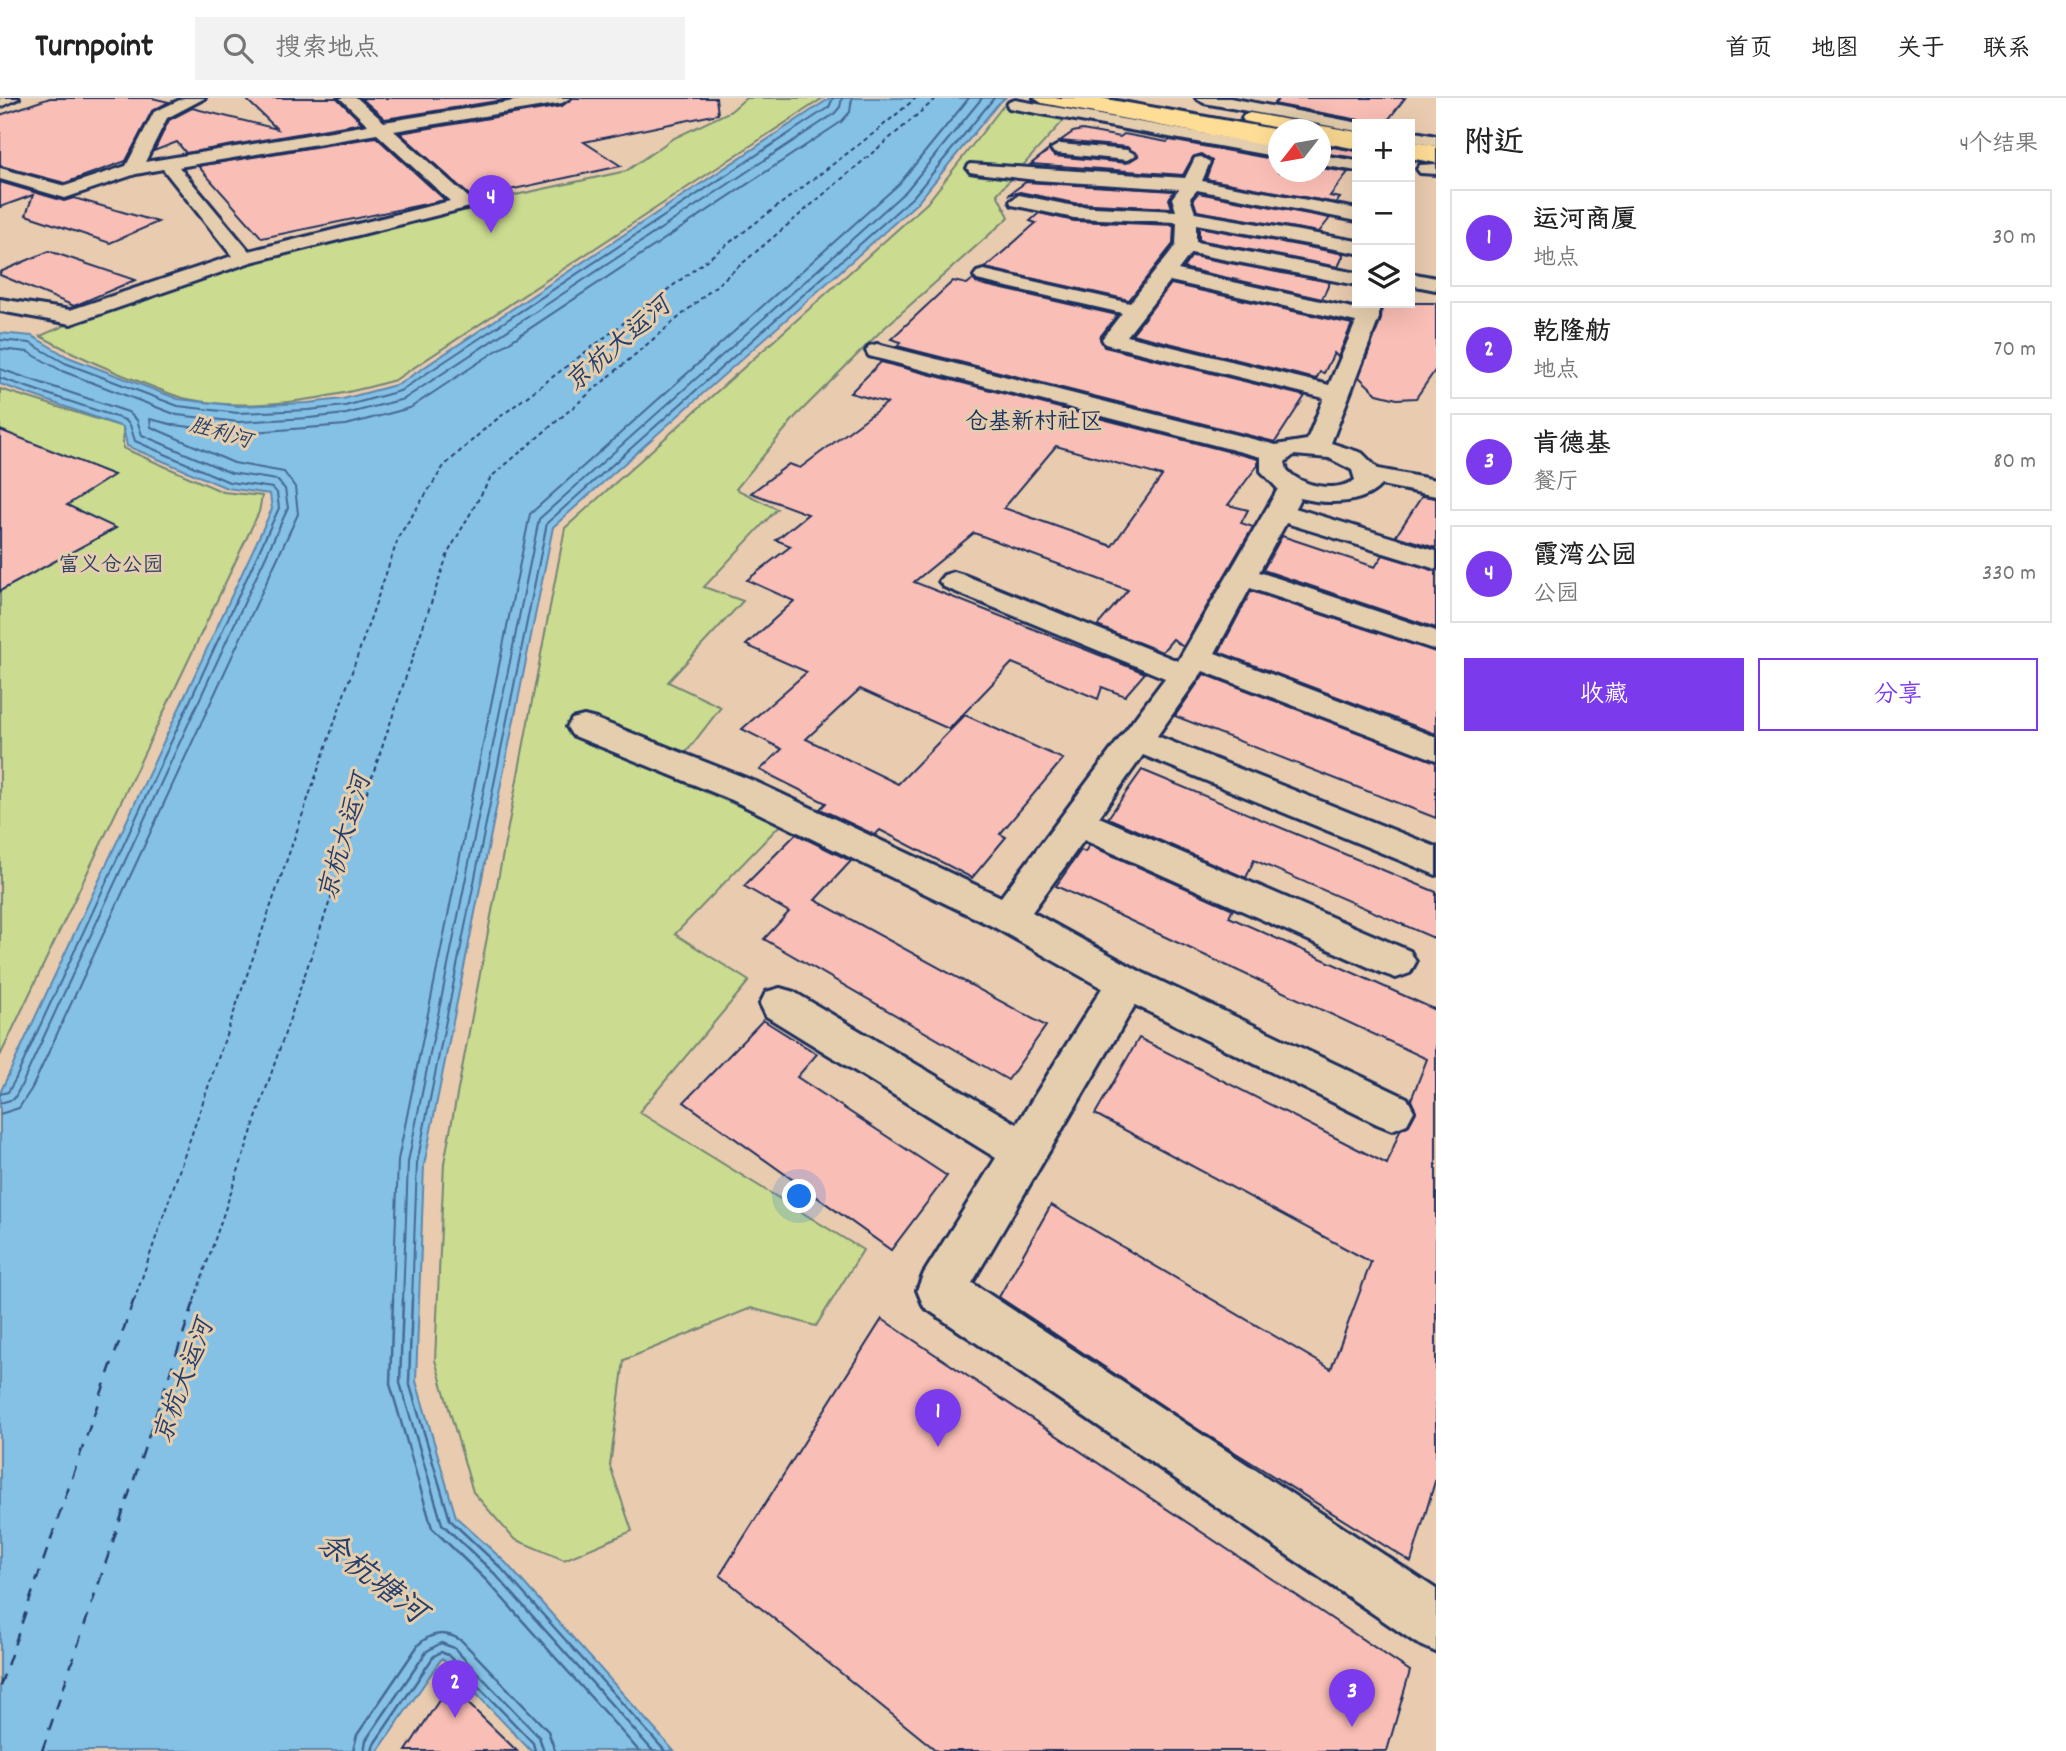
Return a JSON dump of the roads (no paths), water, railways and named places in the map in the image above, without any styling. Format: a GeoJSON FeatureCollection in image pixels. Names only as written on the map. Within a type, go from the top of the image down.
{"type":"FeatureCollection","features":[{"type":"Feature","properties":{"kind":"main road"},"geometry":{"type":"LineString","coordinates":[[1042,98],[1268,141]]}},
{"type":"Feature","properties":{"kind":"main road"},"geometry":{"type":"LineString","coordinates":[[1074,98],[1268,133]]}},
{"type":"Feature","properties":{"kind":"main road"},"geometry":{"type":"LineString","coordinates":[[1109,98],[1268,128]]}},
{"type":"Feature","properties":{"kind":"main road"},"geometry":{"type":"LineString","coordinates":[[1140,98],[1268,129]]}},
{"type":"Feature","properties":{"kind":"main road"},"geometry":{"type":"LineString","coordinates":[[1331,141],[1352,138]]}},
{"type":"Feature","properties":{"kind":"main road"},"geometry":{"type":"LineString","coordinates":[[1331,143],[1352,144]]}},
{"type":"Feature","properties":{"kind":"main road"},"geometry":{"type":"LineString","coordinates":[[1331,144],[1352,148]]}},
{"type":"Feature","properties":{"kind":"main road"},"geometry":{"type":"LineString","coordinates":[[1331,146],[1352,155]]}},
{"type":"Feature","properties":{"kind":"main road"},"geometry":{"type":"LineString","coordinates":[[1415,147],[1436,151]]}},
{"type":"Feature","properties":{"kind":"main road"},"geometry":{"type":"LineString","coordinates":[[1415,156],[1430,166]]}},
{"type":"Feature","properties":{"kind":"street"},"geometry":{"type":"LineString","coordinates":[[0,102],[11,98]]}},
{"type":"Feature","properties":{"kind":"street"},"geometry":{"type":"LineString","coordinates":[[133,169],[160,115],[197,98]]}},
{"type":"Feature","properties":{"kind":"street"},"geometry":{"type":"LineString","coordinates":[[0,305],[71,317],[244,258],[463,203],[348,98]]}},
{"type":"Feature","properties":{"kind":"street"},"geometry":{"type":"LineString","coordinates":[[0,173],[65,192],[133,169],[562,98]]}},
{"type":"Feature","properties":{"kind":"street"},"geometry":{"type":"LineString","coordinates":[[1204,98],[1352,126]]}},
{"type":"Feature","properties":{"kind":"street"},"geometry":{"type":"LineString","coordinates":[[1015,105],[1268,150]]}},
{"type":"Feature","properties":{"kind":"street"},"geometry":{"type":"LineString","coordinates":[[1415,137],[1436,141]]}},
{"type":"Feature","properties":{"kind":"street"},"geometry":{"type":"LineString","coordinates":[[1331,148],[1352,163]]}},
{"type":"Feature","properties":{"kind":"street"},"geometry":{"type":"LineString","coordinates":[[1060,149],[1150,157]]}},
{"type":"Feature","properties":{"kind":"street"},"geometry":{"type":"LineString","coordinates":[[1201,162],[1192,184],[1181,198],[1187,216],[1186,246],[1113,339],[1338,394]]}},
{"type":"Feature","properties":{"kind":"street"},"geometry":{"type":"LineString","coordinates":[[169,164],[244,258]]}},
{"type":"Feature","properties":{"kind":"street"},"geometry":{"type":"LineString","coordinates":[[976,168],[1036,175],[1192,184],[1352,214]]}},
{"type":"Feature","properties":{"kind":"street"},"geometry":{"type":"LineString","coordinates":[[1019,201],[1074,212],[1187,216],[1352,246]]}},
{"type":"Feature","properties":{"kind":"street"},"geometry":{"type":"LineString","coordinates":[[1186,246],[1352,278]]}},
{"type":"Feature","properties":{"kind":"street"},"geometry":{"type":"LineString","coordinates":[[1163,273],[1368,310],[1316,448]]}},
{"type":"Feature","properties":{"kind":"street"},"geometry":{"type":"LineString","coordinates":[[984,275],[1135,310]]}},
{"type":"Feature","properties":{"kind":"street"},"geometry":{"type":"LineString","coordinates":[[1415,280],[1436,284]]}},
{"type":"Feature","properties":{"kind":"street"},"geometry":{"type":"LineString","coordinates":[[877,351],[1277,453],[1300,447],[1345,455],[1365,468],[1369,476],[1369,483],[1363,489],[1340,496],[1316,493],[1286,499]]}},
{"type":"Feature","properties":{"kind":"street"},"geometry":{"type":"LineString","coordinates":[[1008,917],[1191,666],[1286,499],[1282,480],[1270,466],[1277,453]]}},
{"type":"Feature","properties":{"kind":"street"},"geometry":{"type":"LineString","coordinates":[[1369,476],[1415,482],[1436,488]]}},
{"type":"Feature","properties":{"kind":"street"},"geometry":{"type":"LineString","coordinates":[[1286,499],[1436,560]]}},
{"type":"Feature","properties":{"kind":"street"},"geometry":{"type":"LineString","coordinates":[[1243,576],[1436,641]]}},
{"type":"Feature","properties":{"kind":"street"},"geometry":{"type":"LineString","coordinates":[[954,581],[1191,666],[1436,749]]}},
{"type":"Feature","properties":{"kind":"street"},"geometry":{"type":"LineString","coordinates":[[584,727],[744,791],[1008,917],[1127,984],[1392,1111]]}},
{"type":"Feature","properties":{"kind":"street"},"geometry":{"type":"LineString","coordinates":[[1137,740],[1436,862]]}},
{"type":"Feature","properties":{"kind":"street"},"geometry":{"type":"LineString","coordinates":[[1077,822],[1396,962]]}},
{"type":"Feature","properties":{"kind":"street"},"geometry":{"type":"LineString","coordinates":[[1127,984],[941,1290],[1436,1623]]}},
{"type":"Feature","properties":{"kind":"street"},"geometry":{"type":"LineString","coordinates":[[780,1004],[1025,1152]]}},
{"type":"Feature","properties":{"kind":"water"},"geometry":{"type":"Polygon","coordinates":[[[830,98],[1005,98],[918,202],[553,527],[424,1165],[416,1381],[456,1517],[506,1563],[674,1751],[531,1751],[442,1658],[378,1751],[0,1751],[0,1093],[272,509],[270,494],[227,488],[127,446],[123,427],[0,384],[0,333],[32,336],[68,357],[178,399],[238,406],[308,403],[343,399],[399,384],[830,98]]]}},
{"type":"Feature","properties":{"kind":"place","name":"霞湾公园"},"geometry":{"type":"Point","coordinates":[491,233]}},
{"type":"Feature","properties":{"kind":"place","name":"运河商厦"},"geometry":{"type":"Point","coordinates":[938,1447]}},
{"type":"Feature","properties":{"kind":"place","name":"乾隆舫"},"geometry":{"type":"Point","coordinates":[455,1718]}},
{"type":"Feature","properties":{"kind":"place","name":"肯德基"},"geometry":{"type":"Point","coordinates":[1352,1727]}},
{"type":"Feature","properties":{"kind":"district","name":"仓基新村社区"},"geometry":{"type":"Point","coordinates":[1034,420]}},
{"type":"Feature","properties":{"kind":"water label","name":"京杭大运河"},"geometry":{"type":"Point","coordinates":[617,343]}},
{"type":"Feature","properties":{"kind":"water label","name":"胜利河"},"geometry":{"type":"Point","coordinates":[221,432]}},
{"type":"Feature","properties":{"kind":"water label","name":"京杭大运河"},"geometry":{"type":"Point","coordinates":[343,837]}},
{"type":"Feature","properties":{"kind":"water label","name":"京杭大运河"},"geometry":{"type":"Point","coordinates":[182,1381]}},
{"type":"Feature","properties":{"kind":"water label","name":"余杭塘河"},"geometry":{"type":"Point","coordinates":[373,1576]}},
{"type":"Feature","properties":{"kind":"park label","name":"富义仓公园"},"geometry":{"type":"Point","coordinates":[111,564]}}]}
